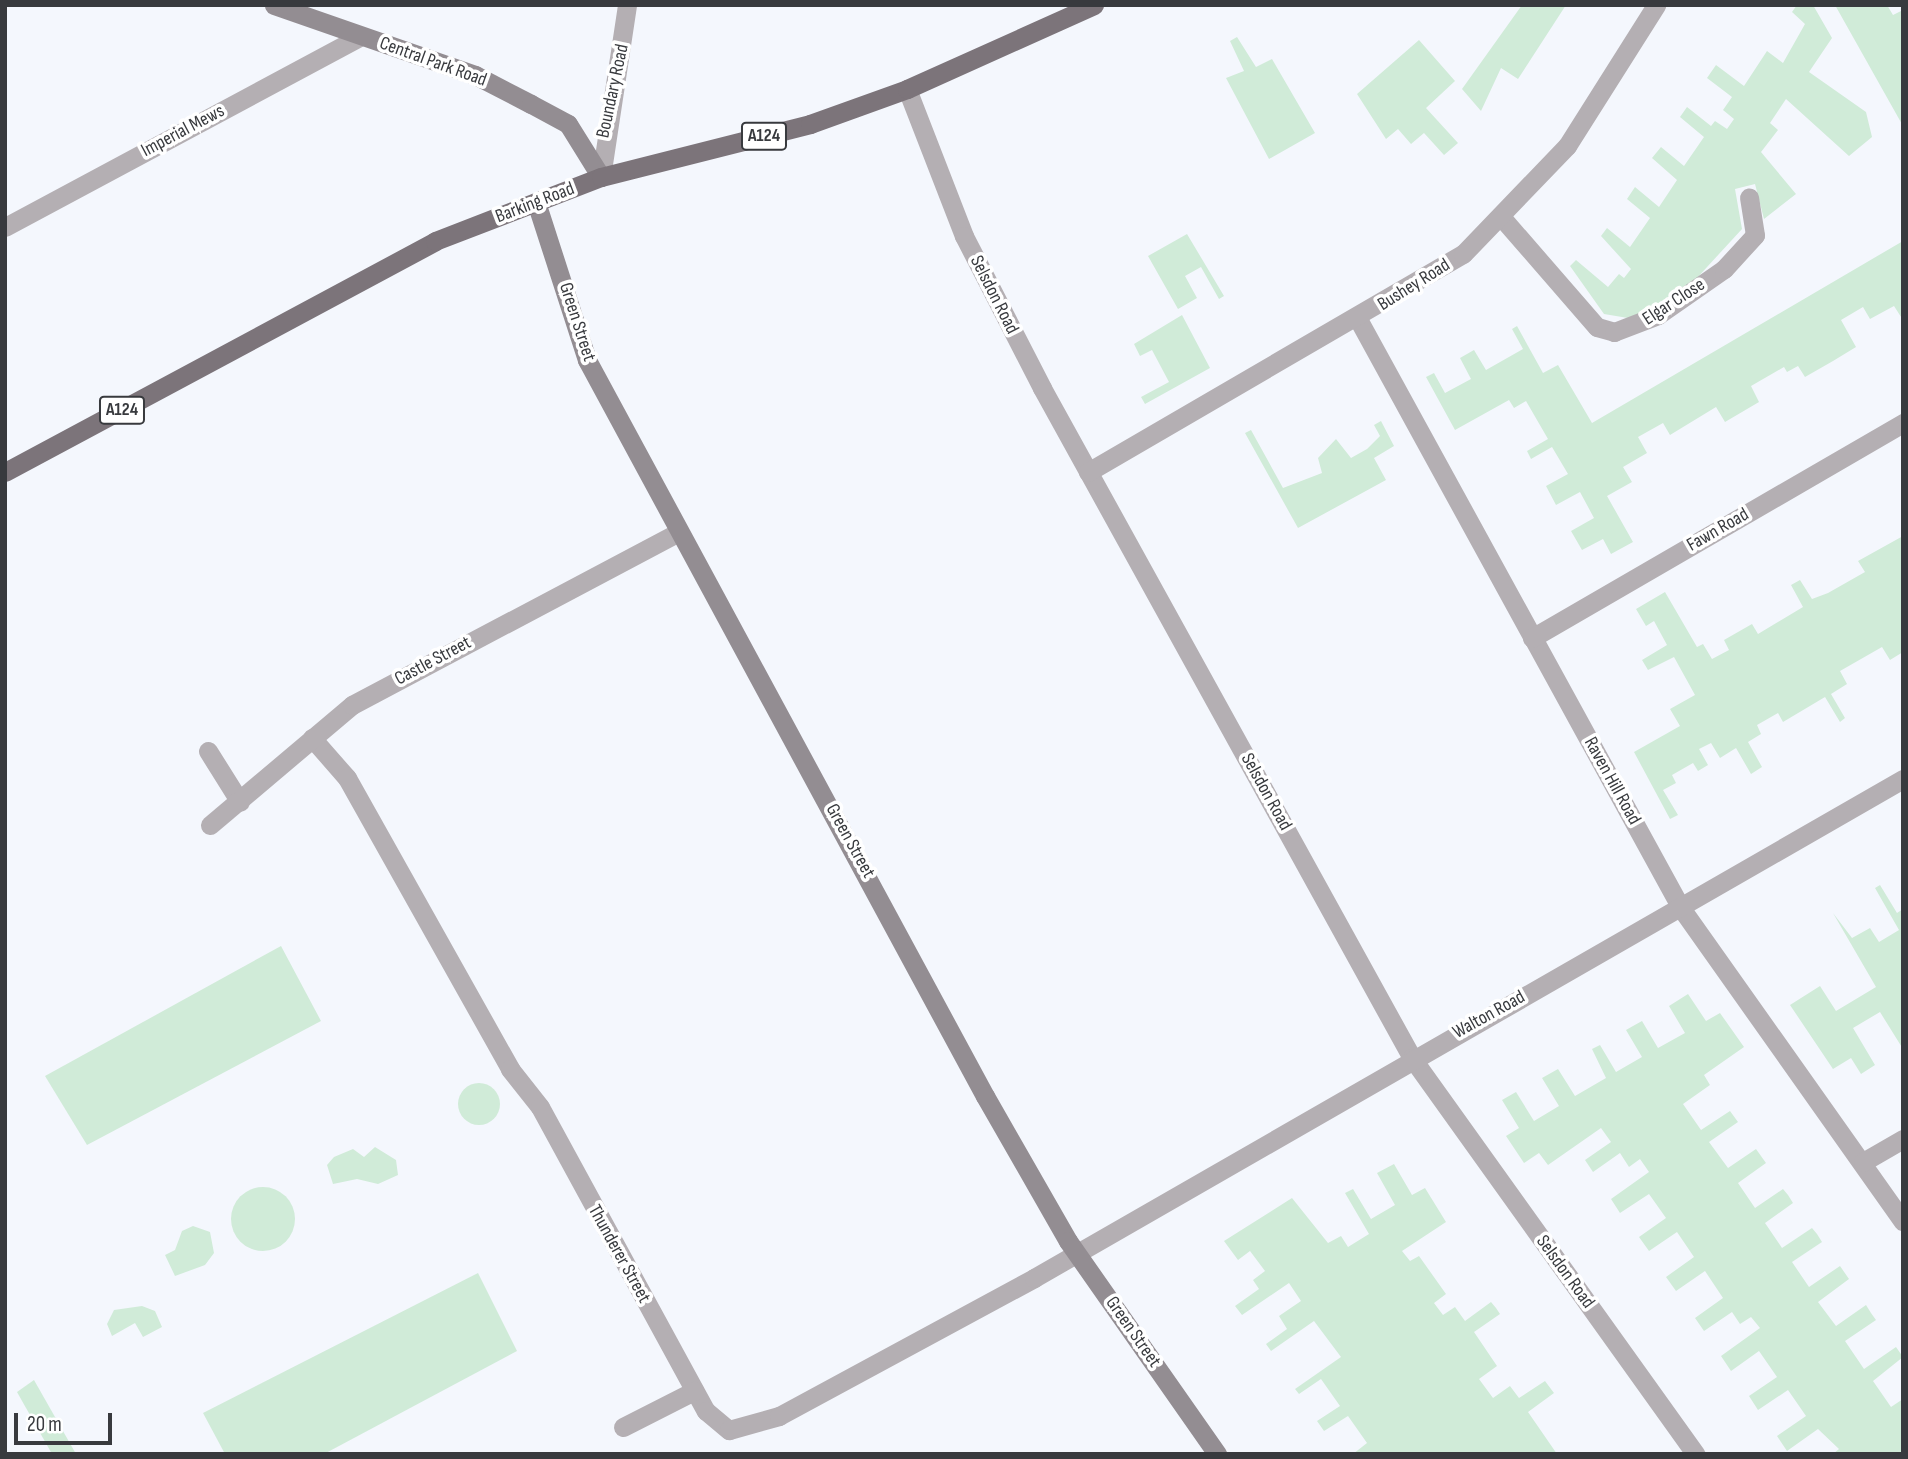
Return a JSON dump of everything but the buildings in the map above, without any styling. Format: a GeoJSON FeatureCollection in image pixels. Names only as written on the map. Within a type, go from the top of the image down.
{"type":"FeatureCollection","features":[{"type":"Feature","properties":{"kind":"main road","name":"Central Park Road"},"geometry":{"type":"LineString","coordinates":[[274,5],[475,75],[568,124],[601,177]]}},
{"type":"Feature","properties":{"kind":"main road","name":"Barking Road"},"geometry":{"type":"LineString","coordinates":[[5,472],[435,241],[601,177],[810,124],[907,89],[1094,5]]}},
{"type":"Feature","properties":{"kind":"main road","name":"Green Street"},"geometry":{"type":"LineString","coordinates":[[536,202],[587,360],[679,532],[1077,1252],[1217,1454]]}},
{"type":"Feature","properties":{"kind":"street","name":"Boundary Road"},"geometry":{"type":"LineString","coordinates":[[601,177],[627,5]]}},
{"type":"Feature","properties":{"kind":"street","name":"Bushey Road"},"geometry":{"type":"LineString","coordinates":[[1088,472],[1358,319],[1463,254],[1503,219],[1567,146],[1656,5]]}},
{"type":"Feature","properties":{"kind":"street","name":"Imperial Mews"},"geometry":{"type":"LineString","coordinates":[[5,227],[361,36]]}},
{"type":"Feature","properties":{"kind":"street","name":"Selsdon Road"},"geometry":{"type":"LineString","coordinates":[[907,89],[964,236],[1088,472],[1412,1058],[1695,1454]]}},
{"type":"Feature","properties":{"kind":"street","name":"Elgar Close"},"geometry":{"type":"LineString","coordinates":[[1503,219],[1597,327],[1614,332],[1658,315],[1724,269],[1755,235],[1749,197]]}},
{"type":"Feature","properties":{"kind":"street","name":"Raven Hill Road"},"geometry":{"type":"LineString","coordinates":[[1358,319],[1681,908],[1903,1221]]}},
{"type":"Feature","properties":{"kind":"street","name":"Fawn Road"},"geometry":{"type":"LineString","coordinates":[[1532,638],[1903,423]]}},
{"type":"Feature","properties":{"kind":"street","name":"Castle Street"},"geometry":{"type":"LineString","coordinates":[[210,825],[352,705],[679,532]]}},
{"type":"Feature","properties":{"kind":"street","name":"Thunderer Street"},"geometry":{"type":"LineString","coordinates":[[312,738],[348,778],[510,1069],[540,1107],[694,1391],[714,1422],[748,1429],[1077,1252]]}},
{"type":"Feature","properties":{"kind":"street"},"geometry":{"type":"LineString","coordinates":[[208,751],[240,802]]}},
{"type":"Feature","properties":{"kind":"street","name":"Walton Road"},"geometry":{"type":"LineString","coordinates":[[1077,1252],[1903,779]]}},
{"type":"Feature","properties":{"kind":"street"},"geometry":{"type":"LineString","coordinates":[[1863,1162],[1903,1139]]}},
{"type":"Feature","properties":{"kind":"street"},"geometry":{"type":"LineString","coordinates":[[623,1427],[694,1391]]}},
{"type":"Feature","properties":{"kind":"green space"},"geometry":{"type":"Polygon","coordinates":[[[1522,5],[1566,5],[1518,79],[1501,68],[1481,111],[1462,89],[1522,5]]]}},
{"type":"Feature","properties":{"kind":"green space"},"geometry":{"type":"Polygon","coordinates":[[[1797,5],[1813,5],[1832,38],[1809,72],[1866,112],[1872,137],[1849,156],[1786,99],[1770,123],[1778,130],[1761,152],[1796,194],[1764,219],[1755,184],[1735,189],[1742,229],[1696,279],[1634,319],[1604,314],[1570,266],[1576,260],[1608,287],[1619,274],[1624,278],[1631,269],[1601,236],[1607,228],[1630,247],[1650,218],[1627,199],[1635,187],[1659,207],[1677,180],[1652,158],[1661,147],[1684,166],[1704,137],[1680,117],[1687,107],[1711,126],[1715,121],[1727,129],[1734,119],[1723,110],[1732,97],[1707,78],[1716,65],[1744,86],[1767,51],[1783,63],[1805,24],[1792,12],[1797,5]]]}},
{"type":"Feature","properties":{"kind":"green space"},"geometry":{"type":"Polygon","coordinates":[[[1835,5],[1887,5],[1893,15],[1903,10],[1903,126],[1835,5]]]}},
{"type":"Feature","properties":{"kind":"green space"},"geometry":{"type":"Polygon","coordinates":[[[1237,37],[1256,67],[1272,59],[1315,133],[1269,159],[1226,78],[1244,71],[1230,41],[1237,37]]]}},
{"type":"Feature","properties":{"kind":"green space"},"geometry":{"type":"Polygon","coordinates":[[[1419,40],[1455,81],[1426,108],[1458,143],[1444,155],[1424,133],[1411,144],[1398,129],[1386,139],[1357,94],[1419,40]]]}},
{"type":"Feature","properties":{"kind":"green space"},"geometry":{"type":"Polygon","coordinates":[[[1187,234],[1224,296],[1219,299],[1201,267],[1185,276],[1197,298],[1178,309],[1148,256],[1187,234]]]}},
{"type":"Feature","properties":{"kind":"green space"},"geometry":{"type":"Polygon","coordinates":[[[1903,241],[1903,320],[1894,306],[1870,319],[1863,307],[1841,320],[1856,347],[1833,361],[1805,377],[1798,366],[1787,372],[1784,367],[1751,386],[1759,402],[1725,422],[1716,407],[1670,435],[1663,423],[1638,437],[1647,453],[1623,467],[1632,482],[1607,496],[1633,542],[1611,554],[1603,539],[1582,550],[1571,531],[1594,518],[1580,492],[1556,505],[1546,486],[1568,474],[1552,447],[1531,459],[1527,451],[1548,439],[1526,401],[1514,408],[1509,400],[1455,430],[1426,377],[1434,373],[1445,393],[1471,379],[1460,358],[1474,350],[1486,370],[1523,349],[1512,329],[1517,326],[1543,373],[1558,365],[1592,423],[1903,241]]]}},
{"type":"Feature","properties":{"kind":"green space"},"geometry":{"type":"Polygon","coordinates":[[[1182,315],[1210,368],[1145,404],[1141,397],[1169,382],[1152,350],[1140,356],[1134,344],[1182,315]]]}},
{"type":"Feature","properties":{"kind":"green space"},"geometry":{"type":"Polygon","coordinates":[[[1381,421],[1394,446],[1374,458],[1386,480],[1298,528],[1245,433],[1251,430],[1283,488],[1322,473],[1318,458],[1336,439],[1351,458],[1367,449],[1380,436],[1374,425],[1381,421]]]}},
{"type":"Feature","properties":{"kind":"green space"},"geometry":{"type":"Polygon","coordinates":[[[1903,536],[1903,652],[1890,660],[1882,647],[1840,671],[1847,684],[1831,694],[1845,718],[1840,722],[1825,697],[1783,722],[1778,713],[1757,725],[1761,734],[1748,742],[1762,767],[1751,774],[1736,748],[1720,758],[1711,743],[1699,749],[1708,765],[1698,771],[1693,763],[1672,775],[1676,783],[1663,790],[1678,815],[1670,819],[1634,752],[1680,726],[1670,709],[1695,695],[1674,657],[1648,670],[1642,660],[1667,645],[1654,621],[1646,626],[1636,609],[1665,592],[1697,647],[1703,644],[1712,659],[1729,650],[1724,640],[1752,624],[1758,634],[1803,607],[1791,585],[1800,580],[1812,599],[1828,593],[1865,572],[1858,561],[1903,536]]]}},
{"type":"Feature","properties":{"kind":"green space"},"geometry":{"type":"Polygon","coordinates":[[[1880,885],[1897,913],[1903,909],[1903,1049],[1880,1012],[1853,1028],[1875,1065],[1861,1074],[1851,1058],[1833,1069],[1790,1005],[1820,986],[1836,1011],[1876,987],[1833,913],[1852,938],[1870,928],[1879,942],[1899,930],[1875,888],[1880,885]]]}},
{"type":"Feature","properties":{"kind":"green space"},"geometry":{"type":"Polygon","coordinates":[[[281,946],[321,1021],[87,1145],[45,1076],[281,946]]]}},
{"type":"Feature","properties":{"kind":"green space"},"geometry":{"type":"Polygon","coordinates":[[[1688,994],[1706,1021],[1720,1013],[1744,1047],[1704,1075],[1710,1085],[1683,1104],[1701,1130],[1730,1111],[1738,1122],[1709,1142],[1728,1168],[1756,1149],[1766,1163],[1738,1183],[1755,1208],[1783,1189],[1788,1195],[1793,1203],[1765,1223],[1782,1248],[1812,1228],[1817,1234],[1822,1242],[1792,1262],[1809,1287],[1840,1266],[1849,1279],[1818,1302],[1836,1326],[1866,1305],[1876,1320],[1845,1341],[1864,1369],[1896,1347],[1903,1357],[1873,1381],[1891,1407],[1903,1399],[1903,1454],[1833,1454],[1839,1449],[1818,1429],[1787,1451],[1777,1436],[1806,1416],[1788,1390],[1758,1410],[1749,1396],[1777,1377],[1759,1351],[1731,1371],[1721,1356],[1760,1328],[1751,1317],[1740,1324],[1732,1312],[1704,1331],[1695,1318],[1723,1298],[1705,1271],[1676,1291],[1666,1277],[1694,1257],[1677,1232],[1649,1251],[1639,1237],[1666,1218],[1649,1194],[1620,1213],[1611,1199],[1649,1172],[1640,1159],[1629,1167],[1620,1153],[1593,1172],[1585,1160],[1611,1142],[1601,1128],[1548,1165],[1539,1153],[1524,1163],[1506,1136],[1519,1128],[1502,1100],[1516,1092],[1534,1121],[1559,1106],[1542,1078],[1558,1069],[1575,1096],[1606,1078],[1592,1049],[1600,1045],[1616,1072],[1642,1057],[1626,1030],[1633,1026],[1642,1021],[1658,1048],[1685,1033],[1669,1006],[1688,994]]]}},
{"type":"Feature","properties":{"kind":"green space"},"geometry":{"type":"Polygon","coordinates":[[[479,1083],[494,1089],[500,1104],[494,1119],[479,1125],[464,1119],[458,1104],[464,1089],[479,1083]]]}},
{"type":"Feature","properties":{"kind":"green space"},"geometry":{"type":"Polygon","coordinates":[[[375,1147],[396,1160],[398,1175],[378,1184],[357,1179],[333,1184],[327,1165],[334,1157],[353,1149],[364,1157],[375,1147]]]}},
{"type":"Feature","properties":{"kind":"green space"},"geometry":{"type":"Polygon","coordinates":[[[1394,1164],[1412,1195],[1425,1188],[1446,1222],[1402,1251],[1410,1261],[1419,1256],[1446,1294],[1434,1303],[1443,1315],[1455,1307],[1465,1321],[1491,1302],[1496,1308],[1500,1314],[1474,1332],[1497,1366],[1479,1379],[1493,1398],[1510,1386],[1519,1398],[1545,1381],[1554,1393],[1528,1412],[1557,1454],[1353,1454],[1367,1443],[1348,1416],[1324,1431],[1317,1421],[1340,1406],[1321,1379],[1299,1394],[1295,1389],[1341,1357],[1314,1321],[1271,1351],[1266,1344],[1287,1329],[1279,1316],[1301,1301],[1289,1283],[1242,1315],[1235,1306],[1259,1289],[1253,1280],[1265,1271],[1250,1251],[1238,1260],[1224,1241],[1292,1198],[1328,1243],[1341,1236],[1348,1247],[1369,1234],[1345,1193],[1353,1189],[1371,1219],[1395,1205],[1377,1173],[1394,1164]]]}},
{"type":"Feature","properties":{"kind":"green space"},"geometry":{"type":"Polygon","coordinates":[[[257,1187],[269,1187],[286,1196],[293,1207],[293,1231],[286,1242],[269,1251],[257,1251],[245,1246],[236,1237],[231,1225],[231,1213],[236,1201],[245,1192],[257,1187]]]}},
{"type":"Feature","properties":{"kind":"green space"},"geometry":{"type":"Polygon","coordinates":[[[193,1226],[210,1232],[214,1253],[205,1265],[175,1276],[165,1255],[175,1250],[182,1231],[193,1226]]]}},
{"type":"Feature","properties":{"kind":"green space"},"geometry":{"type":"Polygon","coordinates":[[[478,1273],[517,1351],[324,1454],[225,1454],[203,1413],[478,1273]]]}},
{"type":"Feature","properties":{"kind":"green space"},"geometry":{"type":"Polygon","coordinates":[[[142,1306],[155,1311],[162,1327],[143,1337],[135,1323],[112,1336],[107,1324],[114,1310],[142,1306]]]}},
{"type":"Feature","properties":{"kind":"green space"},"geometry":{"type":"Polygon","coordinates":[[[34,1380],[76,1454],[52,1454],[17,1392],[34,1380]]]}}]}
